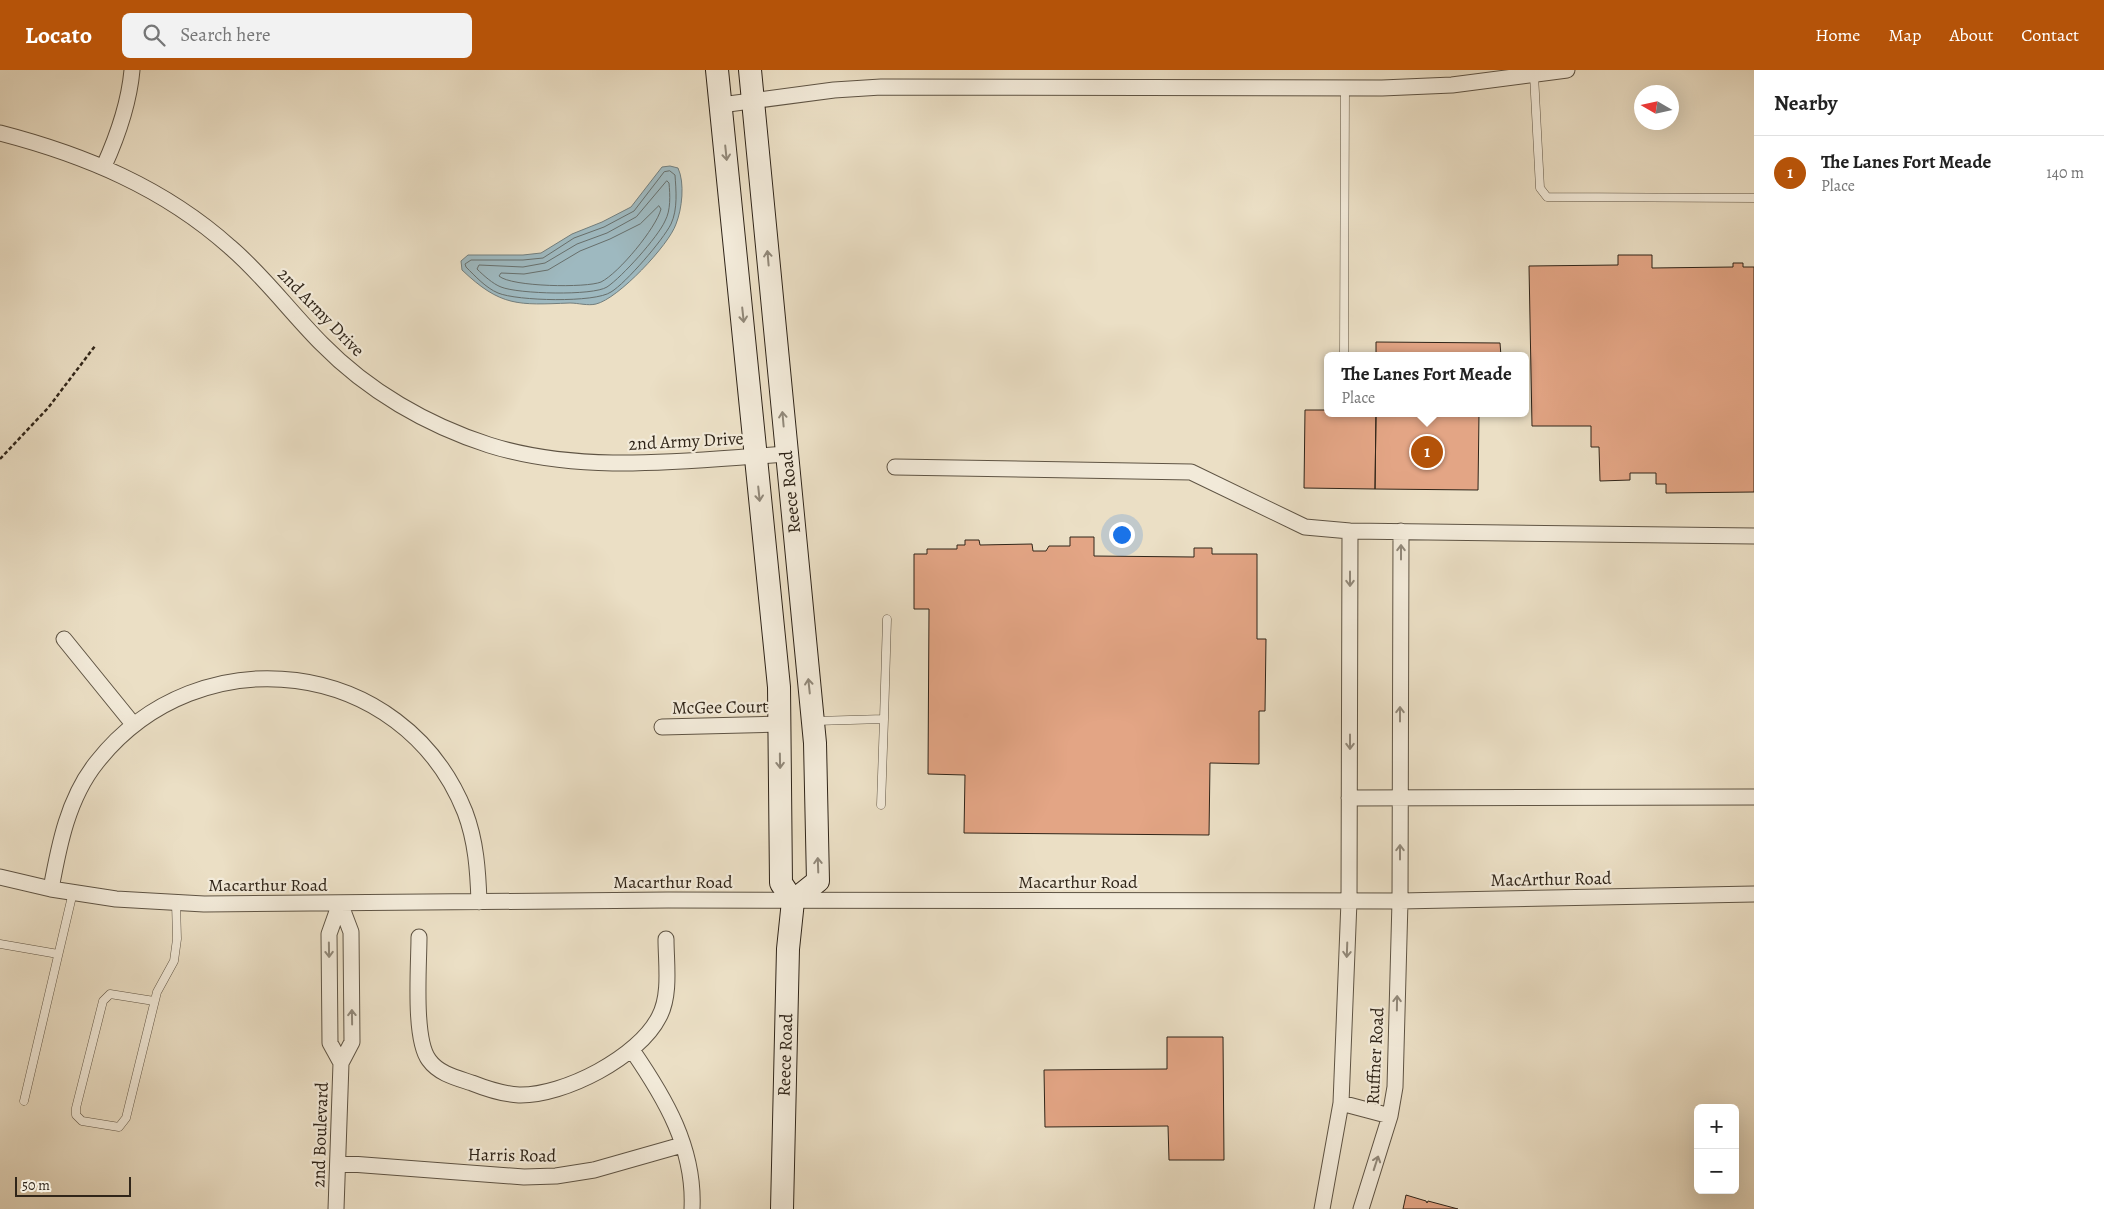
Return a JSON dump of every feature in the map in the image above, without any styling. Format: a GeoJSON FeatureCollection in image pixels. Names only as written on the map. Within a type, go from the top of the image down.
{"type":"FeatureCollection","features":[{"type":"Feature","properties":{"kind":"street"},"geometry":{"type":"LineString","coordinates":[[104,166],[123,118],[131,86],[132,70]]}},
{"type":"Feature","properties":{"kind":"street","name":"Reece Road"},"geometry":{"type":"LineString","coordinates":[[716,70],[779,687],[781,883],[793,901],[788,949],[782,1209]]}},
{"type":"Feature","properties":{"kind":"street","name":"Reece Road"},"geometry":{"type":"LineString","coordinates":[[750,70],[813,721],[818,882],[793,901]]}},
{"type":"Feature","properties":{"kind":"street"},"geometry":{"type":"LineString","coordinates":[[721,105],[834,90],[881,87],[1345,88],[1452,85],[1508,74],[1534,75],[1568,70]]}},
{"type":"Feature","properties":{"kind":"street","name":"2nd Army Drive"},"geometry":{"type":"LineString","coordinates":[[0,133],[40,143],[104,166],[182,209],[222,240],[251,266],[336,356],[373,388],[428,420],[466,436],[510,451],[573,462],[633,463],[787,454]]}},
{"type":"Feature","properties":{"kind":"street"},"geometry":{"type":"LineString","coordinates":[[895,467],[1191,472],[1305,527],[1350,530],[1754,536]]}},
{"type":"Feature","properties":{"kind":"street","name":"Ruffner Road"},"geometry":{"type":"LineString","coordinates":[[1322,1209],[1341,1103],[1349,901],[1350,530]]}},
{"type":"Feature","properties":{"kind":"street","name":"Ruffner Road"},"geometry":{"type":"LineString","coordinates":[[1360,1209],[1390,1116],[1395,1087],[1400,901],[1401,531]]}},
{"type":"Feature","properties":{"kind":"street"},"geometry":{"type":"LineString","coordinates":[[64,639],[134,724]]}},
{"type":"Feature","properties":{"kind":"street"},"geometry":{"type":"LineString","coordinates":[[50,889],[64,831],[83,784],[96,763],[134,724],[184,694],[209,685],[239,679],[268,677],[294,679],[344,691],[366,702],[413,736],[431,755],[448,779],[465,812],[474,842],[478,902]]}},
{"type":"Feature","properties":{"kind":"street","name":"McGee Court"},"geometry":{"type":"LineString","coordinates":[[662,727],[779,724]]}},
{"type":"Feature","properties":{"kind":"street"},"geometry":{"type":"LineString","coordinates":[[1349,798],[1754,797]]}},
{"type":"Feature","properties":{"kind":"street","name":"Macarthur Road"},"geometry":{"type":"LineString","coordinates":[[0,877],[50,889],[116,899],[176,903],[1349,901]]}},
{"type":"Feature","properties":{"kind":"street","name":"MacArthur Road"},"geometry":{"type":"LineString","coordinates":[[1349,901],[1754,894]]}},
{"type":"Feature","properties":{"kind":"street","name":"2nd Boulevard"},"geometry":{"type":"LineString","coordinates":[[340,903],[329,934],[330,1043],[341,1063]]}},
{"type":"Feature","properties":{"kind":"street","name":"2nd Boulevard"},"geometry":{"type":"LineString","coordinates":[[336,1209],[341,1063],[352,1042],[351,932],[340,903]]}},
{"type":"Feature","properties":{"kind":"street"},"geometry":{"type":"LineString","coordinates":[[419,937],[419,1027],[422,1044],[428,1060],[451,1076],[499,1092],[535,1094],[554,1091],[572,1084],[632,1050],[648,1034],[660,1016],[665,999],[666,938]]}},
{"type":"Feature","properties":{"kind":"street"},"geometry":{"type":"LineString","coordinates":[[632,1050],[663,1096],[673,1116],[690,1173],[692,1209]]}},
{"type":"Feature","properties":{"kind":"street"},"geometry":{"type":"LineString","coordinates":[[1341,1103],[1390,1116]]}},
{"type":"Feature","properties":{"kind":"street","name":"Harris Road"},"geometry":{"type":"LineString","coordinates":[[338,1162],[524,1177],[556,1176],[594,1170],[682,1145]]}},
{"type":"Feature","properties":{"kind":"lane"},"geometry":{"type":"LineString","coordinates":[[1534,75],[1540,188],[1547,197],[1754,198]]}},
{"type":"Feature","properties":{"kind":"lane"},"geometry":{"type":"LineString","coordinates":[[1344,352],[1345,88]]}},
{"type":"Feature","properties":{"kind":"lane"},"geometry":{"type":"LineString","coordinates":[[881,805],[887,619]]}},
{"type":"Feature","properties":{"kind":"lane"},"geometry":{"type":"LineString","coordinates":[[813,721],[884,719]]}},
{"type":"Feature","properties":{"kind":"lane"},"geometry":{"type":"LineString","coordinates":[[24,1101],[72,892]]}},
{"type":"Feature","properties":{"kind":"lane"},"geometry":{"type":"LineString","coordinates":[[154,1001],[110,994],[103,1001],[76,1108],[76,1114],[82,1121],[119,1126],[126,1118],[154,1001],[156,992],[174,961],[177,939],[176,903]]}},
{"type":"Feature","properties":{"kind":"lane"},"geometry":{"type":"LineString","coordinates":[[0,944],[58,954]]}},
{"type":"Feature","properties":{"kind":"path"},"geometry":{"type":"LineString","coordinates":[[0,459],[48,408],[94,346]]}},
{"type":"Feature","properties":{"kind":"water"},"geometry":{"type":"Polygon","coordinates":[[[662,167],[678,168],[682,188],[680,211],[676,224],[664,245],[642,270],[605,300],[590,305],[570,303],[537,304],[511,301],[488,291],[462,270],[461,261],[468,255],[523,255],[541,253],[572,234],[602,222],[631,207],[662,167]]]}},
{"type":"Feature","properties":{"kind":"building"},"geometry":{"type":"Polygon","coordinates":[[[1618,255],[1652,255],[1652,268],[1733,267],[1733,263],[1743,263],[1743,267],[1754,267],[1754,492],[1666,493],[1666,484],[1656,484],[1656,473],[1630,473],[1630,480],[1600,481],[1599,447],[1591,447],[1591,426],[1532,426],[1529,266],[1618,265],[1618,255]]]}},
{"type":"Feature","properties":{"kind":"building"},"geometry":{"type":"Polygon","coordinates":[[[1376,342],[1500,343],[1501,352],[1376,352],[1376,342]]]}},
{"type":"Feature","properties":{"kind":"building"},"geometry":{"type":"Polygon","coordinates":[[[1305,410],[1324,410],[1324,417],[1376,417],[1375,489],[1304,488],[1305,410]]]}},
{"type":"Feature","properties":{"kind":"building"},"geometry":{"type":"Polygon","coordinates":[[[1376,417],[1479,417],[1478,490],[1375,489],[1376,417]]]}},
{"type":"Feature","properties":{"kind":"building"},"geometry":{"type":"Polygon","coordinates":[[[1070,537],[1094,537],[1094,556],[1194,557],[1194,548],[1212,548],[1212,554],[1257,554],[1257,639],[1266,639],[1265,711],[1259,711],[1259,764],[1210,763],[1209,835],[964,833],[965,775],[928,774],[929,609],[914,609],[914,554],[927,554],[927,549],[957,549],[957,545],[965,545],[965,540],[979,540],[980,545],[1032,544],[1033,551],[1046,551],[1049,546],[1070,546],[1070,537]]]}},
{"type":"Feature","properties":{"kind":"building"},"geometry":{"type":"Polygon","coordinates":[[[1167,1037],[1223,1037],[1224,1160],[1169,1160],[1168,1126],[1045,1127],[1044,1070],[1167,1069],[1167,1037]]]}},
{"type":"Feature","properties":{"kind":"building"},"geometry":{"type":"Polygon","coordinates":[[[1406,1195],[1426,1201],[1427,1203],[1428,1201],[1458,1209],[1403,1209],[1406,1195]]]}},
{"type":"Feature","properties":{"kind":"place","name":"The Lanes Fort Meade"},"geometry":{"type":"Point","coordinates":[1427,452]}}]}
